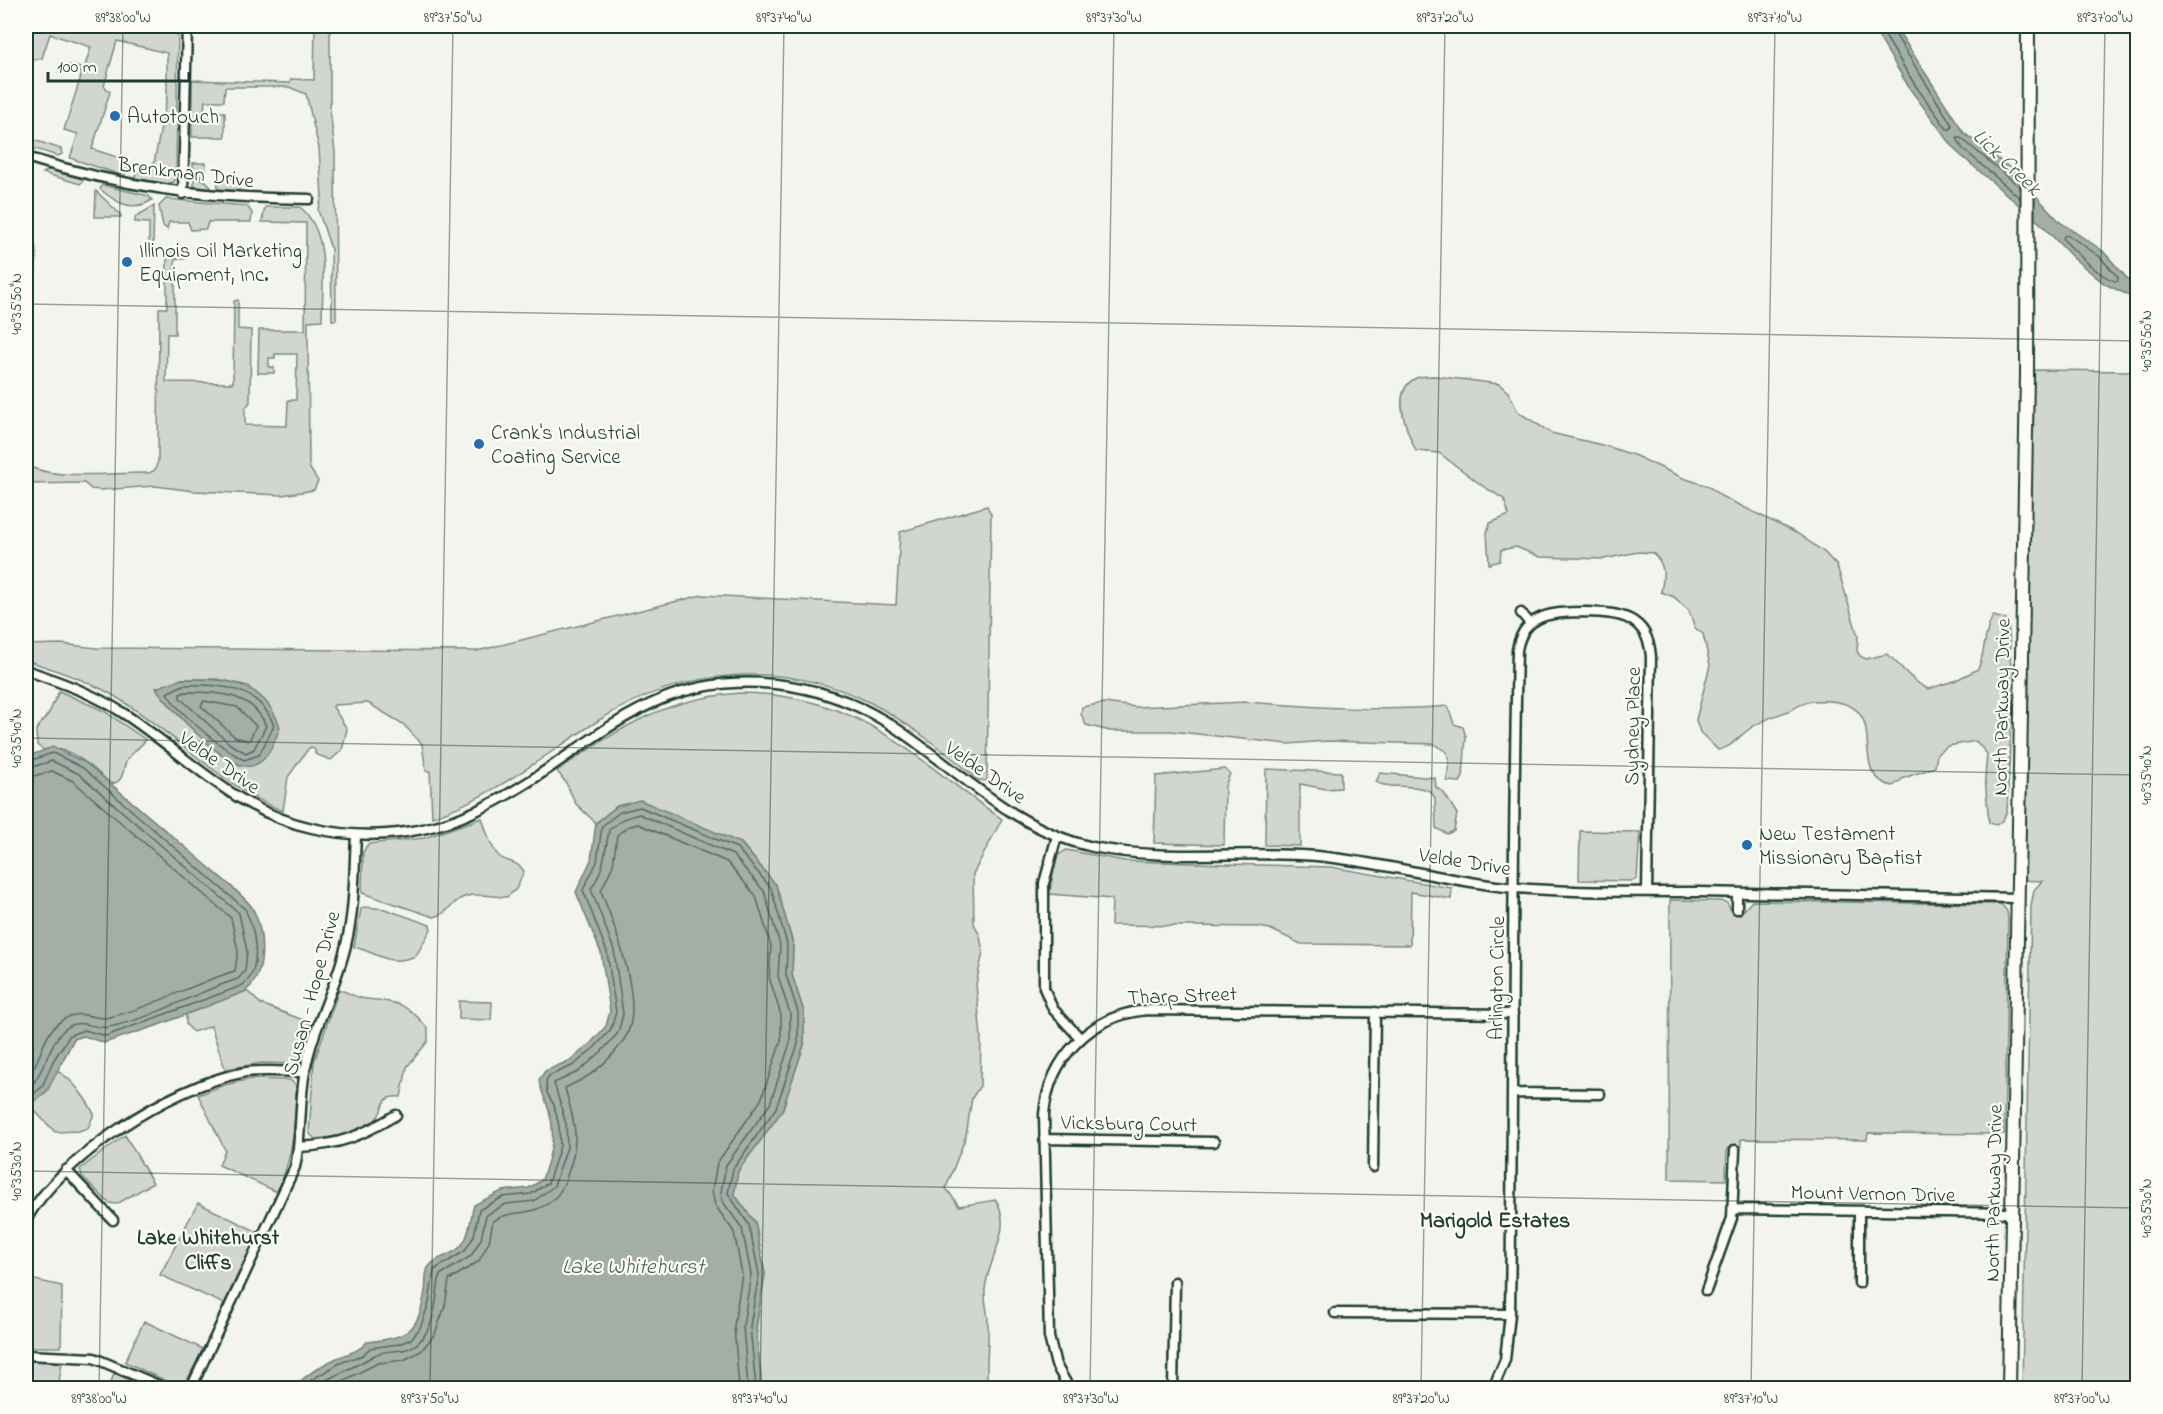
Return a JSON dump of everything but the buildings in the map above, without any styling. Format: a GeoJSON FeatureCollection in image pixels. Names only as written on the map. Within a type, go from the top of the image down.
{"type":"FeatureCollection","features":[{"type":"Feature","properties":{"kind":"main road","name":"North Parkway Drive"},"geometry":{"type":"LineString","coordinates":[[2010,1389],[2028,26]]}},
{"type":"Feature","properties":{"kind":"street"},"geometry":{"type":"LineString","coordinates":[[183,194],[187,26]]}},
{"type":"Feature","properties":{"kind":"street","name":"Brenkman Drive"},"geometry":{"type":"LineString","coordinates":[[26,157],[98,178],[183,194],[309,200]]}},
{"type":"Feature","properties":{"kind":"street","name":"Sydney Place"},"geometry":{"type":"LineString","coordinates":[[1530,623],[1547,613],[1581,612],[1623,615],[1640,626],[1649,644],[1647,891]]}},
{"type":"Feature","properties":{"kind":"street"},"geometry":{"type":"LineString","coordinates":[[1521,613],[1530,623]]}},
{"type":"Feature","properties":{"kind":"street","name":"Arlington Circle"},"geometry":{"type":"LineString","coordinates":[[1493,1389],[1505,1360],[1510,1314],[1515,888],[1513,795],[1517,650],[1521,636],[1530,623]]}},
{"type":"Feature","properties":{"kind":"street","name":"Velde Drive"},"geometry":{"type":"LineString","coordinates":[[26,670],[81,691],[121,712],[207,779],[253,807],[302,826],[356,835],[412,831],[454,820],[506,795],[606,727],[648,704],[705,687],[752,683],[804,689],[856,706],[912,740],[1008,812],[1057,836],[1087,846],[1128,852],[1329,858],[1515,888],[2018,898]]}},
{"type":"Feature","properties":{"kind":"street","name":"Susan - Hope Drive"},"geometry":{"type":"LineString","coordinates":[[192,1389],[288,1185],[299,1147],[305,1072],[317,1027],[346,945],[352,908],[356,835]]}},
{"type":"Feature","properties":{"kind":"street"},"geometry":{"type":"LineString","coordinates":[[1057,836],[1044,883],[1044,988],[1053,1009],[1080,1038]]}},
{"type":"Feature","properties":{"kind":"street"},"geometry":{"type":"LineString","coordinates":[[1737,893],[1737,909]]}},
{"type":"Feature","properties":{"kind":"street","name":"Tharp Street"},"geometry":{"type":"LineString","coordinates":[[1069,1389],[1056,1365],[1048,1336],[1044,1139],[1049,1088],[1060,1063],[1080,1038],[1108,1019],[1147,1010],[1514,1014]]}},
{"type":"Feature","properties":{"kind":"street"},"geometry":{"type":"LineString","coordinates":[[1372,1167],[1375,1012]]}},
{"type":"Feature","properties":{"kind":"street"},"geometry":{"type":"LineString","coordinates":[[26,1220],[49,1187],[66,1170],[130,1123],[196,1088],[241,1073],[305,1072]]}},
{"type":"Feature","properties":{"kind":"street"},"geometry":{"type":"LineString","coordinates":[[1513,1093],[1600,1094]]}},
{"type":"Feature","properties":{"kind":"street"},"geometry":{"type":"LineString","coordinates":[[299,1147],[324,1146],[350,1140],[396,1115]]}},
{"type":"Feature","properties":{"kind":"street","name":"Vicksburg Court"},"geometry":{"type":"LineString","coordinates":[[1044,1139],[1214,1142]]}},
{"type":"Feature","properties":{"kind":"street"},"geometry":{"type":"LineString","coordinates":[[1706,1291],[1729,1230],[1734,1209],[1735,1150]]}},
{"type":"Feature","properties":{"kind":"street"},"geometry":{"type":"LineString","coordinates":[[66,1170],[113,1220]]}},
{"type":"Feature","properties":{"kind":"street","name":"Mount Vernon Drive"},"geometry":{"type":"LineString","coordinates":[[1734,1209],[2013,1213]]}},
{"type":"Feature","properties":{"kind":"street"},"geometry":{"type":"LineString","coordinates":[[1859,1211],[1859,1283]]}},
{"type":"Feature","properties":{"kind":"street"},"geometry":{"type":"LineString","coordinates":[[1173,1389],[1175,1282]]}},
{"type":"Feature","properties":{"kind":"street"},"geometry":{"type":"LineString","coordinates":[[1335,1312],[1510,1314]]}},
{"type":"Feature","properties":{"kind":"street"},"geometry":{"type":"LineString","coordinates":[[26,1355],[94,1358],[165,1389]]}},
{"type":"Feature","properties":{"kind":"shaded area"},"geometry":{"type":"Polygon","coordinates":[[[26,26],[178,26],[176,177],[174,182],[166,184],[135,178],[136,171],[144,173],[154,163],[167,97],[167,53],[117,41],[104,86],[110,92],[92,149],[126,160],[128,169],[124,176],[70,158],[78,134],[64,130],[82,73],[68,68],[70,65],[84,69],[91,47],[50,34],[42,58],[30,61],[26,75],[26,26]]]}},
{"type":"Feature","properties":{"kind":"shaded area"},"geometry":{"type":"Polygon","coordinates":[[[315,26],[330,26],[330,110],[335,152],[336,320],[332,320],[331,249],[318,210],[322,197],[319,148],[306,94],[289,87],[225,87],[224,101],[205,101],[204,111],[225,112],[225,137],[192,137],[192,80],[290,83],[291,79],[314,80],[315,26]]]}},
{"type":"Feature","properties":{"kind":"shaded area"},"geometry":{"type":"Polygon","coordinates":[[[28,138],[61,149],[62,154],[58,156],[26,146],[28,138]]]}},
{"type":"Feature","properties":{"kind":"shaded area"},"geometry":{"type":"Polygon","coordinates":[[[193,163],[206,163],[205,176],[200,176],[200,180],[206,181],[212,189],[194,186],[193,163]]]}},
{"type":"Feature","properties":{"kind":"shaded area"},"geometry":{"type":"Polygon","coordinates":[[[50,169],[83,181],[80,184],[43,173],[50,169]]]}},
{"type":"Feature","properties":{"kind":"shaded area"},"geometry":{"type":"Polygon","coordinates":[[[223,178],[239,178],[239,191],[217,189],[218,183],[223,178]]]}},
{"type":"Feature","properties":{"kind":"shaded area"},"geometry":{"type":"Polygon","coordinates":[[[102,185],[149,196],[152,200],[138,206],[124,204],[100,189],[102,185]]]}},
{"type":"Feature","properties":{"kind":"shaded area"},"geometry":{"type":"Polygon","coordinates":[[[96,191],[121,215],[121,217],[95,217],[96,191]]]}},
{"type":"Feature","properties":{"kind":"shaded area"},"geometry":{"type":"Polygon","coordinates":[[[166,199],[247,206],[252,213],[251,222],[208,222],[206,229],[191,230],[188,222],[169,222],[167,229],[163,226],[159,206],[166,199]]]}},
{"type":"Feature","properties":{"kind":"shaded area"},"geometry":{"type":"Polygon","coordinates":[[[154,206],[153,245],[149,245],[149,223],[135,222],[135,217],[154,206]]]}},
{"type":"Feature","properties":{"kind":"shaded area"},"geometry":{"type":"Polygon","coordinates":[[[265,207],[300,207],[310,218],[321,245],[322,320],[308,321],[309,467],[318,481],[314,490],[282,495],[194,491],[155,486],[100,490],[91,489],[84,483],[26,484],[26,465],[53,473],[86,475],[149,473],[155,470],[158,461],[159,308],[167,308],[167,251],[185,252],[185,259],[175,259],[175,334],[167,334],[166,382],[233,383],[234,301],[238,300],[238,329],[251,330],[250,402],[245,409],[245,425],[287,426],[288,400],[296,400],[297,354],[275,354],[275,358],[269,358],[269,367],[274,367],[274,373],[258,373],[259,330],[305,330],[306,223],[262,222],[265,207]]]}},
{"type":"Feature","properties":{"kind":"shaded area"},"geometry":{"type":"Polygon","coordinates":[[[26,218],[36,248],[36,269],[26,299],[26,218]]]}},
{"type":"Feature","properties":{"kind":"shaded area"},"geometry":{"type":"Polygon","coordinates":[[[2027,370],[2137,371],[2137,1388],[2022,1388],[2031,906],[2034,890],[2042,881],[2018,880],[2027,370]]]}},
{"type":"Feature","properties":{"kind":"shaded area"},"geometry":{"type":"Polygon","coordinates":[[[1435,376],[1499,384],[1508,392],[1518,412],[1551,433],[1606,446],[1636,456],[1683,478],[1708,486],[1721,496],[1798,534],[1824,552],[1837,566],[1858,636],[1857,651],[1860,656],[1866,659],[1887,654],[1912,678],[1928,689],[1954,681],[1978,669],[1993,616],[2008,620],[2011,715],[2007,811],[2003,820],[1996,825],[1989,823],[1985,778],[1987,754],[1976,741],[1948,746],[1937,754],[1935,767],[1904,778],[1893,786],[1878,779],[1871,767],[1864,722],[1856,710],[1840,702],[1813,701],[1803,704],[1767,719],[1748,730],[1730,745],[1718,750],[1700,732],[1696,720],[1710,665],[1703,634],[1695,628],[1689,611],[1674,597],[1661,592],[1662,566],[1653,553],[1638,552],[1604,559],[1540,557],[1516,547],[1501,550],[1500,561],[1489,564],[1487,532],[1490,523],[1509,515],[1504,499],[1439,453],[1416,451],[1405,423],[1402,402],[1403,392],[1408,384],[1418,377],[1435,376]]]}},
{"type":"Feature","properties":{"kind":"shaded area"},"geometry":{"type":"Polygon","coordinates":[[[987,506],[991,514],[987,781],[979,780],[926,738],[871,703],[837,689],[803,680],[769,675],[734,675],[699,680],[665,689],[633,702],[601,719],[499,786],[478,798],[432,817],[430,771],[426,771],[422,744],[403,724],[368,703],[334,705],[333,707],[347,729],[342,750],[331,760],[315,754],[315,750],[311,747],[308,749],[288,777],[283,811],[238,787],[140,713],[108,693],[74,677],[26,660],[26,645],[61,644],[97,648],[477,651],[702,595],[896,605],[900,532],[987,506]],[[181,679],[177,714],[222,756],[242,766],[249,686],[217,679],[181,679]]]}},
{"type":"Feature","properties":{"kind":"shaded area"},"geometry":{"type":"Polygon","coordinates":[[[59,691],[104,711],[146,740],[128,759],[122,776],[115,783],[111,784],[72,754],[62,750],[44,750],[37,745],[36,730],[49,713],[59,691]]]}},
{"type":"Feature","properties":{"kind":"shaded area"},"geometry":{"type":"Polygon","coordinates":[[[740,693],[783,696],[820,704],[852,717],[882,732],[910,751],[1002,819],[973,874],[974,923],[980,936],[983,952],[976,984],[981,1037],[980,1086],[972,1098],[966,1136],[946,1188],[959,1206],[996,1200],[1001,1211],[1001,1234],[985,1290],[988,1323],[988,1388],[762,1388],[756,1327],[765,1274],[755,1222],[734,1194],[738,1171],[782,1111],[804,1045],[804,1012],[792,975],[793,944],[776,885],[741,843],[617,806],[596,823],[576,804],[566,783],[557,771],[622,729],[664,709],[712,696],[740,693]]]}},
{"type":"Feature","properties":{"kind":"shaded area"},"geometry":{"type":"Polygon","coordinates":[[[1246,702],[1372,709],[1448,706],[1454,724],[1463,727],[1466,737],[1463,777],[1460,782],[1447,781],[1449,762],[1447,752],[1434,744],[1327,741],[1288,744],[1170,731],[1110,731],[1086,725],[1081,714],[1082,707],[1104,703],[1136,707],[1246,702]]]}},
{"type":"Feature","properties":{"kind":"shaded area"},"geometry":{"type":"Polygon","coordinates":[[[1225,769],[1230,774],[1225,786],[1224,845],[1154,843],[1156,776],[1225,769]]]}},
{"type":"Feature","properties":{"kind":"shaded area"},"geometry":{"type":"Polygon","coordinates":[[[1266,769],[1341,772],[1341,788],[1326,789],[1300,784],[1300,846],[1265,845],[1266,769]]]}},
{"type":"Feature","properties":{"kind":"shaded area"},"geometry":{"type":"Polygon","coordinates":[[[1380,773],[1435,778],[1436,787],[1444,793],[1457,814],[1454,831],[1447,834],[1436,828],[1435,798],[1431,792],[1416,787],[1381,784],[1376,782],[1380,773]]]}},
{"type":"Feature","properties":{"kind":"shaded area"},"geometry":{"type":"Polygon","coordinates":[[[482,818],[497,854],[519,865],[524,871],[516,889],[507,897],[467,896],[434,917],[362,893],[363,852],[368,844],[424,838],[482,818]]]}},
{"type":"Feature","properties":{"kind":"shaded area"},"geometry":{"type":"Polygon","coordinates":[[[1580,831],[1640,832],[1637,879],[1632,881],[1579,880],[1580,831]]]}},
{"type":"Feature","properties":{"kind":"shaded area"},"geometry":{"type":"Polygon","coordinates":[[[1066,850],[1125,861],[1331,867],[1452,888],[1451,899],[1411,892],[1410,945],[1301,944],[1270,929],[1259,927],[1111,925],[1112,899],[1049,894],[1057,856],[1066,850]]]}},
{"type":"Feature","properties":{"kind":"shaded area"},"geometry":{"type":"Polygon","coordinates":[[[1670,900],[1721,901],[1727,903],[1730,909],[1744,910],[1752,901],[2001,904],[2007,911],[2008,918],[2004,1134],[1868,1133],[1867,1140],[1741,1139],[1741,1149],[1727,1149],[1726,1180],[1669,1179],[1670,900]]]}},
{"type":"Feature","properties":{"kind":"shaded area"},"geometry":{"type":"Polygon","coordinates":[[[364,907],[385,909],[430,925],[431,929],[416,956],[391,960],[354,947],[361,909],[364,907]]]}},
{"type":"Feature","properties":{"kind":"shaded area"},"geometry":{"type":"Polygon","coordinates":[[[339,989],[360,998],[386,1001],[408,1009],[428,1029],[428,1041],[407,1067],[401,1097],[389,1098],[375,1120],[369,1125],[346,1134],[315,1139],[309,1133],[314,1062],[339,989]]]}},
{"type":"Feature","properties":{"kind":"shaded area"},"geometry":{"type":"Polygon","coordinates":[[[247,991],[261,1004],[311,1023],[296,1064],[262,1063],[225,1069],[211,1026],[193,1032],[186,1024],[186,1014],[247,991]]]}},
{"type":"Feature","properties":{"kind":"shaded area"},"geometry":{"type":"Polygon","coordinates":[[[459,1001],[492,1002],[491,1020],[459,1019],[459,1001]]]}},
{"type":"Feature","properties":{"kind":"shaded area"},"geometry":{"type":"Polygon","coordinates":[[[56,1071],[67,1077],[91,1108],[94,1114],[88,1128],[79,1131],[55,1132],[29,1105],[47,1091],[56,1071]]]}},
{"type":"Feature","properties":{"kind":"shaded area"},"geometry":{"type":"Polygon","coordinates":[[[251,1079],[290,1080],[296,1085],[293,1140],[287,1166],[277,1192],[219,1165],[225,1150],[198,1095],[224,1085],[251,1079]]]}},
{"type":"Feature","properties":{"kind":"shaded area"},"geometry":{"type":"Polygon","coordinates":[[[125,1135],[153,1183],[117,1204],[109,1203],[82,1176],[80,1169],[125,1135]]]}},
{"type":"Feature","properties":{"kind":"shaded area"},"geometry":{"type":"Polygon","coordinates":[[[198,1203],[258,1232],[224,1304],[160,1275],[198,1203]]]}},
{"type":"Feature","properties":{"kind":"shaded area"},"geometry":{"type":"Polygon","coordinates":[[[26,1278],[62,1286],[61,1347],[26,1347],[26,1278]]]}},
{"type":"Feature","properties":{"kind":"shaded area"},"geometry":{"type":"Polygon","coordinates":[[[144,1321],[203,1349],[184,1386],[175,1385],[125,1362],[144,1321]]]}},
{"type":"Feature","properties":{"kind":"shaded area"},"geometry":{"type":"Polygon","coordinates":[[[26,1361],[62,1362],[58,1388],[26,1388],[26,1361]]]}},
{"type":"Feature","properties":{"kind":"shaded area"},"geometry":{"type":"Polygon","coordinates":[[[114,1373],[147,1388],[109,1388],[114,1373]]]}},
{"type":"Feature","properties":{"kind":"water"},"geometry":{"type":"Polygon","coordinates":[[[1872,26],[1895,26],[1964,133],[2010,168],[2060,222],[2103,251],[2132,284],[2137,299],[2105,284],[2072,257],[2040,223],[1957,152],[1910,89],[1872,26]]]}},
{"type":"Feature","properties":{"kind":"water"},"geometry":{"type":"Polygon","coordinates":[[[182,679],[213,680],[241,685],[264,699],[273,711],[280,727],[270,751],[262,761],[251,766],[241,765],[228,759],[185,722],[156,688],[182,679]]]}},
{"type":"Feature","properties":{"kind":"water"},"geometry":{"type":"Polygon","coordinates":[[[53,747],[86,763],[244,898],[256,915],[262,951],[257,975],[252,985],[244,992],[156,1026],[104,1043],[84,1036],[74,1039],[47,1091],[26,1108],[26,757],[53,747]]]}},
{"type":"Feature","properties":{"kind":"water","name":"Lake Whitehurst"},"geometry":{"type":"Polygon","coordinates":[[[640,800],[741,843],[776,885],[793,944],[792,975],[804,1012],[804,1045],[782,1111],[738,1171],[734,1194],[755,1222],[765,1274],[756,1327],[762,1388],[293,1388],[319,1367],[357,1350],[367,1342],[392,1338],[408,1331],[419,1316],[428,1268],[435,1261],[455,1251],[463,1244],[468,1234],[474,1205],[502,1191],[529,1188],[542,1180],[550,1154],[552,1130],[549,1111],[539,1080],[545,1071],[571,1060],[591,1043],[606,1026],[610,1011],[601,953],[576,892],[591,860],[596,823],[617,806],[640,800]]]}},
{"type":"Feature","properties":{"kind":"place","name":"Autotouch"},"geometry":{"type":"Point","coordinates":[115,116]}},
{"type":"Feature","properties":{"kind":"place","name":"Illinois Oil Marketing Equipment, Inc."},"geometry":{"type":"Point","coordinates":[127,262]}},
{"type":"Feature","properties":{"kind":"place","name":"Crank's Industrial Coating Service"},"geometry":{"type":"Point","coordinates":[479,444]}},
{"type":"Feature","properties":{"kind":"place","name":"New Testament Missionary Baptist"},"geometry":{"type":"Point","coordinates":[1747,845]}},
{"type":"Feature","properties":{"kind":"district","name":"Marigold Estates"},"geometry":{"type":"Point","coordinates":[1495,1219]}},
{"type":"Feature","properties":{"kind":"district","name":"Lake Whitehurst Cliffs"},"geometry":{"type":"Point","coordinates":[208,1248]}},
{"type":"Feature","properties":{"kind":"water label","name":"Lick Creek"},"geometry":{"type":"Point","coordinates":[2008,161]}}]}
